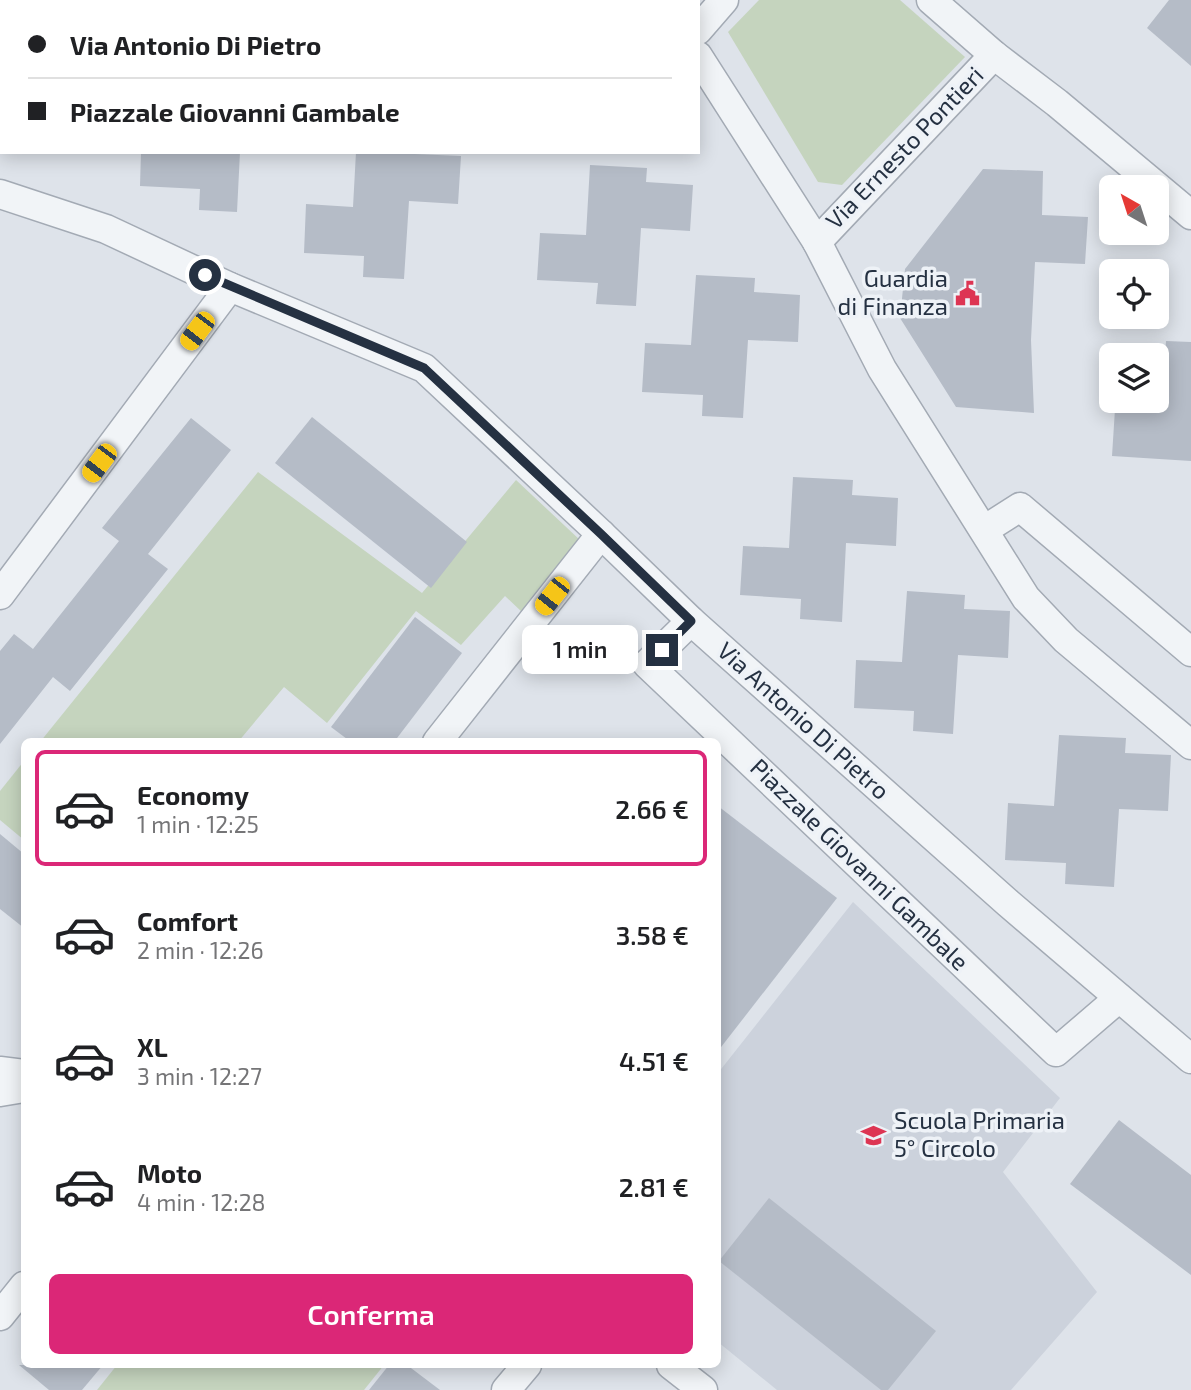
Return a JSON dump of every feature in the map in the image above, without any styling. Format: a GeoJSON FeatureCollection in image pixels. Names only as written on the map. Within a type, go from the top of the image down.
{"type":"FeatureCollection","features":[{"type":"Feature","properties":{"kind":"street"},"geometry":{"type":"LineString","coordinates":[[700,28],[724,0]]}},
{"type":"Feature","properties":{"kind":"street"},"geometry":{"type":"LineString","coordinates":[[931,0],[994,55],[1057,103],[1191,215]]}},
{"type":"Feature","properties":{"kind":"street","name":"Via Ernesto Pontieri"},"geometry":{"type":"LineString","coordinates":[[817,242],[994,55]]}},
{"type":"Feature","properties":{"kind":"street","name":"Via Ernesto Pontieri"},"geometry":{"type":"LineString","coordinates":[[700,58],[817,242],[882,369],[1026,598],[1066,640],[1191,745]]}},
{"type":"Feature","properties":{"kind":"street","name":"Via Antonio Di Pietro"},"geometry":{"type":"LineString","coordinates":[[0,194],[106,229],[230,286],[424,368],[691,621],[1008,903],[1191,1059]]}},
{"type":"Feature","properties":{"kind":"street"},"geometry":{"type":"LineString","coordinates":[[0,595],[230,286]]}},
{"type":"Feature","properties":{"kind":"street"},"geometry":{"type":"LineString","coordinates":[[984,530],[1020,507],[1191,652]]}},
{"type":"Feature","properties":{"kind":"street"},"geometry":{"type":"LineString","coordinates":[[440,738],[601,534]]}},
{"type":"Feature","properties":{"kind":"street","name":"Piazzale Giovanni Gambale"},"geometry":{"type":"LineString","coordinates":[[691,621],[647,664],[1056,1052],[1119,998]]}},
{"type":"Feature","properties":{"kind":"street"},"geometry":{"type":"LineString","coordinates":[[0,1070],[21,1074]]}},
{"type":"Feature","properties":{"kind":"street"},"geometry":{"type":"LineString","coordinates":[[0,1093],[21,1089]]}},
{"type":"Feature","properties":{"kind":"street"},"geometry":{"type":"LineString","coordinates":[[0,1316],[21,1290]]}},
{"type":"Feature","properties":{"kind":"street"},"geometry":{"type":"LineString","coordinates":[[506,1390],[524,1368]]}},
{"type":"Feature","properties":{"kind":"street"},"geometry":{"type":"LineString","coordinates":[[675,1368],[703,1390]]}},
{"type":"Feature","properties":{"kind":"shaded area","name":"Scuola Primaria 5° Circolo"},"geometry":{"type":"Polygon","coordinates":[[[853,902],[1060,1098],[1003,1172],[1097,1292],[1011,1390],[777,1390],[721,1344],[721,1069],[853,902]]]}},
{"type":"Feature","properties":{"kind":"green space"},"geometry":{"type":"Polygon","coordinates":[[[759,0],[900,0],[965,57],[842,185],[818,182],[728,32],[759,0]]]}},
{"type":"Feature","properties":{"kind":"green space"},"geometry":{"type":"Polygon","coordinates":[[[258,472],[422,593],[516,480],[581,541],[523,613],[505,596],[461,645],[416,611],[327,723],[284,687],[241,738],[43,738],[258,472]]]}},
{"type":"Feature","properties":{"kind":"green space"},"geometry":{"type":"Polygon","coordinates":[[[21,765],[21,838],[0,820],[0,791],[21,765]]]}},
{"type":"Feature","properties":{"kind":"green space"},"geometry":{"type":"Polygon","coordinates":[[[115,1368],[382,1368],[364,1390],[97,1390],[115,1368]]]}},
{"type":"Feature","properties":{"kind":"building"},"geometry":{"type":"Polygon","coordinates":[[[1169,0],[1191,0],[1191,66],[1147,28],[1169,0]]]}},
{"type":"Feature","properties":{"kind":"building"},"geometry":{"type":"Polygon","coordinates":[[[141,154],[240,154],[237,212],[199,210],[200,189],[140,186],[141,154]]]}},
{"type":"Feature","properties":{"kind":"building"},"geometry":{"type":"Polygon","coordinates":[[[356,154],[461,156],[458,204],[409,201],[404,279],[363,277],[364,256],[304,253],[306,204],[353,207],[356,154]]]}},
{"type":"Feature","properties":{"kind":"building"},"geometry":{"type":"Polygon","coordinates":[[[590,165],[647,168],[646,182],[693,185],[690,231],[641,228],[636,306],[596,304],[598,283],[537,280],[540,233],[586,235],[590,165]]]}},
{"type":"Feature","properties":{"kind":"building","name":"Guardia di Finanza"},"geometry":{"type":"Polygon","coordinates":[[[983,169],[1043,171],[1042,215],[1088,217],[1085,264],[1035,262],[1031,340],[1034,413],[956,407],[900,318],[905,269],[983,169]]]}},
{"type":"Feature","properties":{"kind":"building"},"geometry":{"type":"Polygon","coordinates":[[[696,275],[755,278],[754,292],[800,295],[798,342],[748,340],[743,418],[702,416],[703,395],[642,392],[645,343],[691,345],[696,275]]]}},
{"type":"Feature","properties":{"kind":"building"},"geometry":{"type":"Polygon","coordinates":[[[1191,342],[1191,461],[1112,456],[1115,413],[1169,413],[1169,343],[1166,343],[1191,342]]]}},
{"type":"Feature","properties":{"kind":"building"},"geometry":{"type":"Polygon","coordinates":[[[312,417],[467,542],[431,588],[275,463],[312,417]]]}},
{"type":"Feature","properties":{"kind":"building"},"geometry":{"type":"Polygon","coordinates":[[[191,418],[231,450],[148,554],[168,569],[70,691],[53,677],[0,744],[0,651],[14,634],[33,649],[119,541],[102,528],[191,418]]]}},
{"type":"Feature","properties":{"kind":"building"},"geometry":{"type":"Polygon","coordinates":[[[793,477],[853,480],[852,495],[898,498],[896,546],[846,543],[842,622],[800,619],[801,599],[740,595],[743,546],[789,548],[793,477]]]}},
{"type":"Feature","properties":{"kind":"building"},"geometry":{"type":"Polygon","coordinates":[[[907,591],[965,595],[964,609],[1010,611],[1008,658],[958,655],[953,734],[913,731],[914,711],[854,708],[856,660],[902,662],[907,591]]]}},
{"type":"Feature","properties":{"kind":"building"},"geometry":{"type":"Polygon","coordinates":[[[415,617],[462,653],[397,738],[346,738],[331,727],[415,617]]]}},
{"type":"Feature","properties":{"kind":"building"},"geometry":{"type":"Polygon","coordinates":[[[1059,735],[1126,738],[1125,753],[1171,755],[1168,811],[1119,809],[1114,887],[1065,884],[1066,863],[1005,860],[1008,803],[1054,806],[1059,735]]]}},
{"type":"Feature","properties":{"kind":"building"},"geometry":{"type":"Polygon","coordinates":[[[721,808],[837,898],[721,1047],[721,808]]]}},
{"type":"Feature","properties":{"kind":"building"},"geometry":{"type":"Polygon","coordinates":[[[0,834],[21,852],[21,926],[0,909],[0,834]]]}},
{"type":"Feature","properties":{"kind":"building"},"geometry":{"type":"Polygon","coordinates":[[[1119,1120],[1191,1175],[1191,1275],[1070,1184],[1119,1120]]]}},
{"type":"Feature","properties":{"kind":"building"},"geometry":{"type":"Polygon","coordinates":[[[769,1198],[936,1331],[888,1390],[881,1390],[721,1263],[721,1258],[769,1198]]]}},
{"type":"Feature","properties":{"kind":"building"},"geometry":{"type":"Polygon","coordinates":[[[23,1368],[100,1368],[82,1390],[49,1390],[23,1368]]]}},
{"type":"Feature","properties":{"kind":"building"},"geometry":{"type":"Polygon","coordinates":[[[387,1368],[411,1368],[440,1390],[369,1390],[387,1368]]]}},
{"type":"Feature","properties":{"kind":"place","name":"Guardia di Finanza"},"geometry":{"type":"Point","coordinates":[968,293]}},
{"type":"Feature","properties":{"kind":"place","name":"Scuola Primaria 5° Circolo"},"geometry":{"type":"Point","coordinates":[874,1135]}},
{"type":"Feature","properties":{"kind":"route"},"geometry":{"type":"LineString","coordinates":[[205,275],[424,368],[691,621],[662,650]]}}]}
